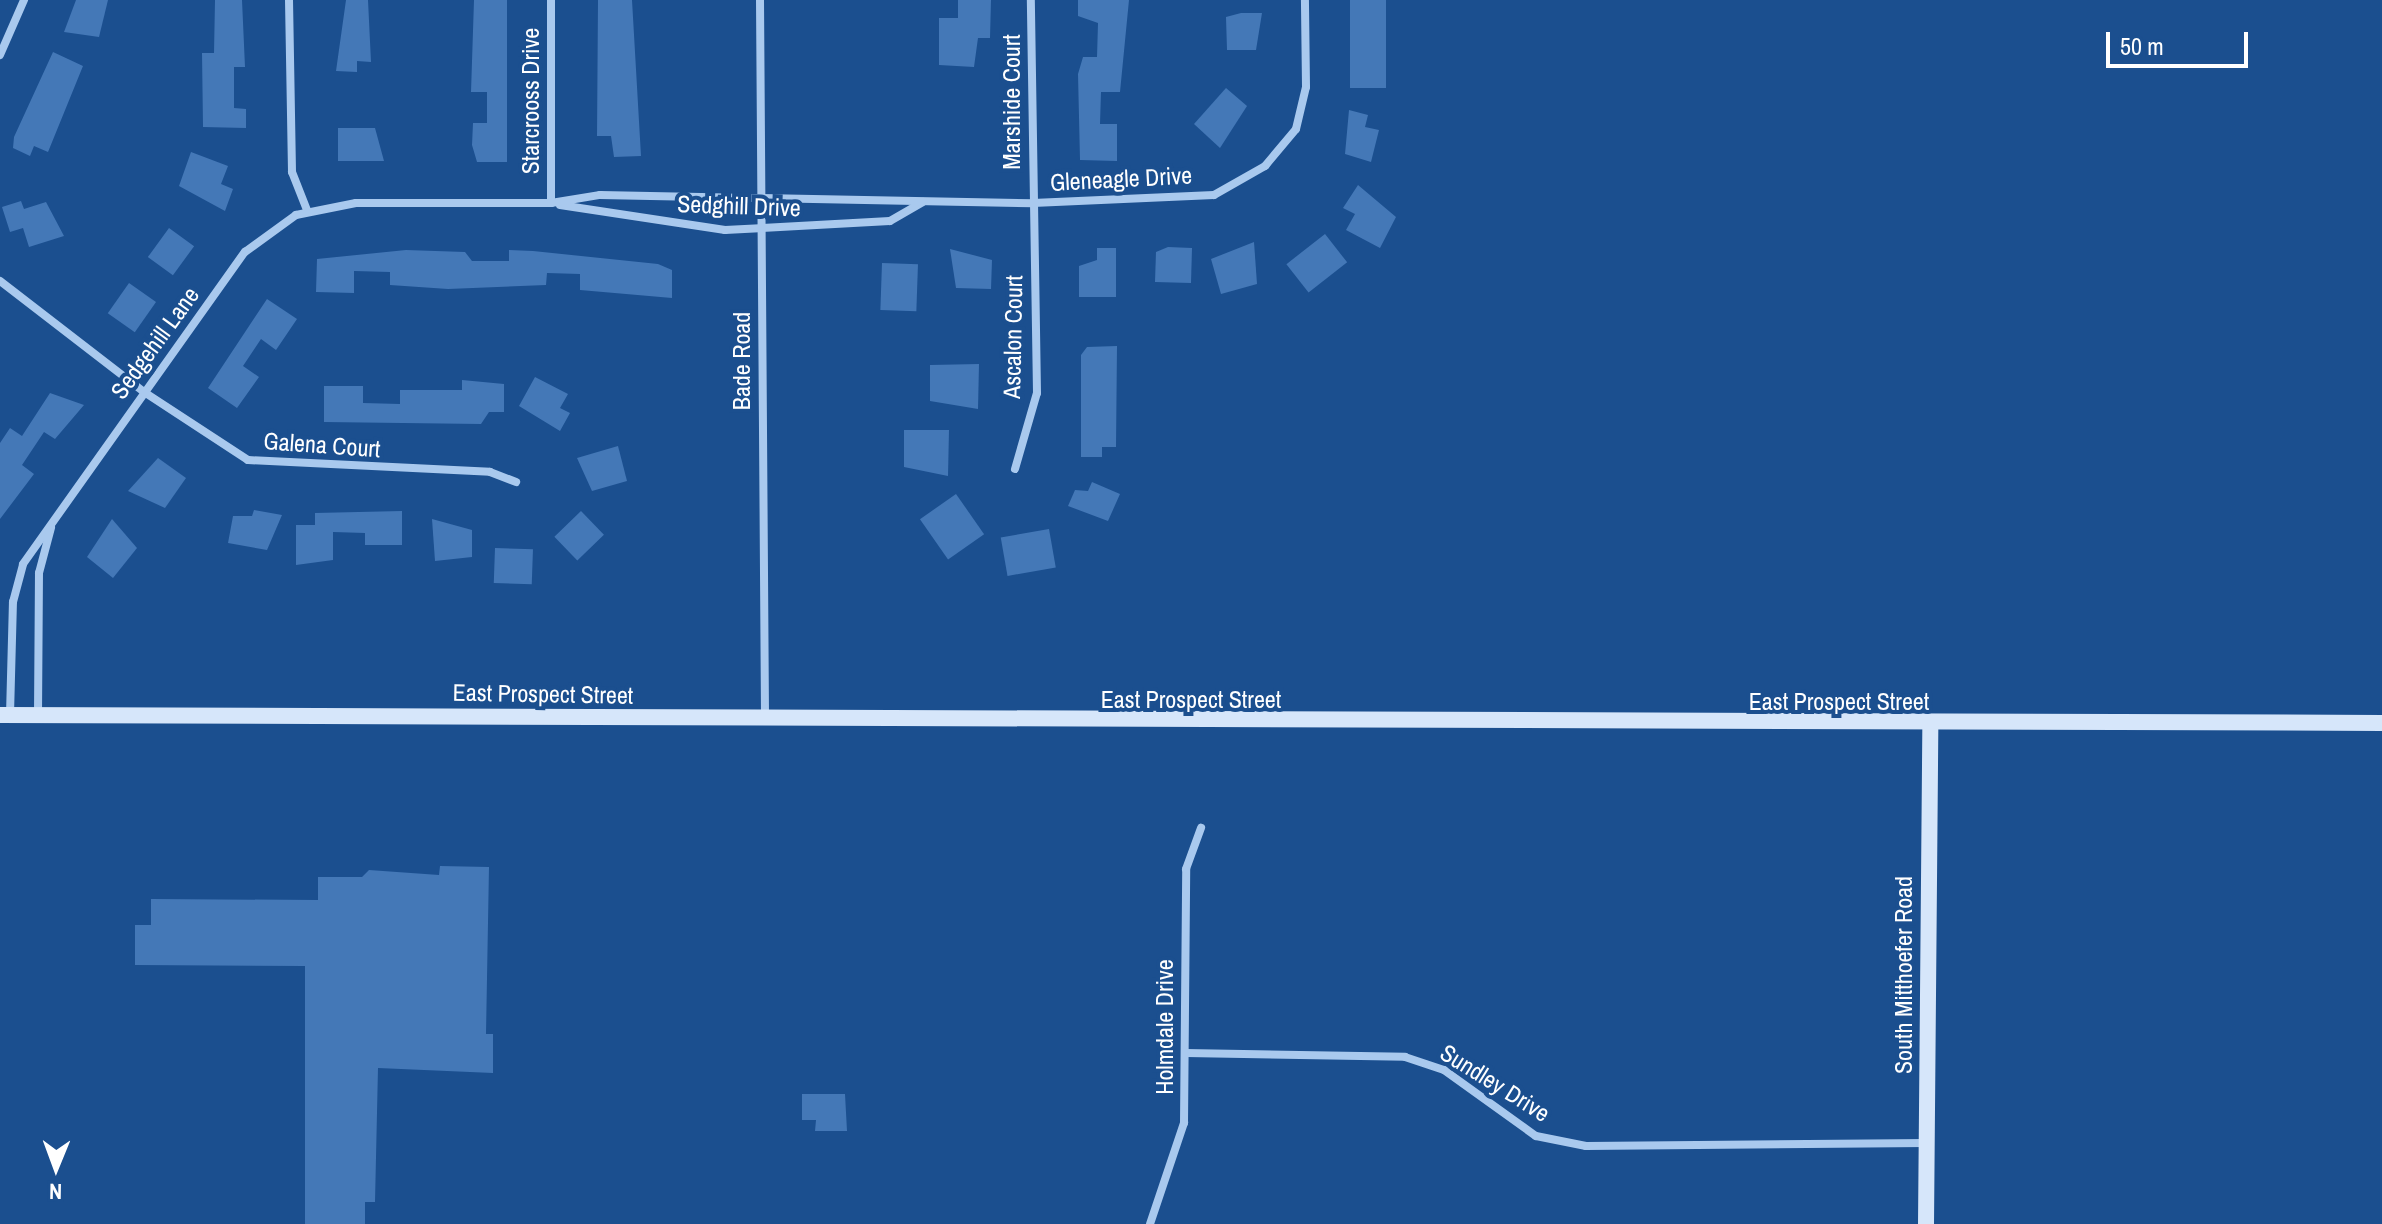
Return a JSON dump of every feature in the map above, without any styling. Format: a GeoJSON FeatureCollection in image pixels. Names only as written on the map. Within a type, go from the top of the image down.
{"type":"FeatureCollection","features":[{"type":"Feature","properties":{"kind":"street"},"geometry":{"type":"LineString","coordinates":[[0,55],[24,0]]}},
{"type":"Feature","properties":{"kind":"street"},"geometry":{"type":"LineString","coordinates":[[289,0],[292,172],[307,210]]}},
{"type":"Feature","properties":{"kind":"street","name":"Starcrooss Drive"},"geometry":{"type":"LineString","coordinates":[[551,0],[551,203]]}},
{"type":"Feature","properties":{"kind":"street","name":"Bade Road"},"geometry":{"type":"LineString","coordinates":[[760,0],[765,722]]}},
{"type":"Feature","properties":{"kind":"street","name":"Marshide Court"},"geometry":{"type":"LineString","coordinates":[[1031,0],[1033,203]]}},
{"type":"Feature","properties":{"kind":"street","name":"Gleneagle Drive"},"geometry":{"type":"LineString","coordinates":[[1033,203],[1214,195],[1265,166],[1299,115],[1305,0]]}},
{"type":"Feature","properties":{"kind":"street","name":"Sedghill Drive"},"geometry":{"type":"LineString","coordinates":[[307,210],[551,203],[600,195],[761,201],[1033,203]]}},
{"type":"Feature","properties":{"kind":"street","name":"Sedghill Drive"},"geometry":{"type":"LineString","coordinates":[[551,203],[710,230],[761,230],[890,221],[923,202]]}},
{"type":"Feature","properties":{"kind":"street","name":"Ascalon Court"},"geometry":{"type":"LineString","coordinates":[[1015,469],[1037,393],[1033,203]]}},
{"type":"Feature","properties":{"kind":"street","name":"Sedgehill Lane"},"geometry":{"type":"LineString","coordinates":[[5,715],[17,582],[55,520],[245,252],[307,210]]}},
{"type":"Feature","properties":{"kind":"street","name":"Galena Court"},"geometry":{"type":"LineString","coordinates":[[0,281],[144,392],[248,460],[490,472],[516,482]]}},
{"type":"Feature","properties":{"kind":"street","name":"Sedgehill Lane"},"geometry":{"type":"LineString","coordinates":[[38,715],[39,573],[55,520]]}},
{"type":"Feature","properties":{"kind":"street","name":"East Prospect Street"},"geometry":{"type":"LineString","coordinates":[[5,715],[765,722],[1930,726],[2382,723]]}},
{"type":"Feature","properties":{"kind":"street","name":"South Mitthoefer Road"},"geometry":{"type":"LineString","coordinates":[[1926,1224],[1930,726]]}},
{"type":"Feature","properties":{"kind":"street","name":"Holmdale Drive"},"geometry":{"type":"LineString","coordinates":[[1150,1224],[1180,1141],[1186,1053],[1186,869],[1201,828]]}},
{"type":"Feature","properties":{"kind":"street","name":"Sundley Drive"},"geometry":{"type":"LineString","coordinates":[[1186,1053],[1405,1057],[1444,1070],[1536,1136],[1586,1146],[1926,1143]]}},
{"type":"Feature","properties":{"kind":"building"},"geometry":{"type":"Polygon","coordinates":[[[76,0],[108,0],[99,37],[64,32],[76,0]]]}},
{"type":"Feature","properties":{"kind":"building"},"geometry":{"type":"Polygon","coordinates":[[[215,0],[242,0],[245,67],[234,67],[234,108],[246,109],[246,128],[203,127],[202,53],[214,53],[215,0]]]}},
{"type":"Feature","properties":{"kind":"building"},"geometry":{"type":"Polygon","coordinates":[[[346,0],[368,0],[371,62],[357,61],[357,72],[336,71],[346,0]]]}},
{"type":"Feature","properties":{"kind":"building"},"geometry":{"type":"Polygon","coordinates":[[[474,0],[507,0],[507,162],[477,162],[472,145],[473,123],[487,123],[487,92],[471,92],[474,0]]]}},
{"type":"Feature","properties":{"kind":"building"},"geometry":{"type":"Polygon","coordinates":[[[598,0],[632,0],[641,156],[614,157],[611,136],[597,136],[598,0]]]}},
{"type":"Feature","properties":{"kind":"building"},"geometry":{"type":"Polygon","coordinates":[[[958,0],[991,0],[990,38],[978,38],[974,67],[939,65],[939,18],[958,18],[958,0]]]}},
{"type":"Feature","properties":{"kind":"building"},"geometry":{"type":"Polygon","coordinates":[[[1078,0],[1129,0],[1120,92],[1101,92],[1100,124],[1117,124],[1117,161],[1080,160],[1078,74],[1083,57],[1097,57],[1098,23],[1078,16],[1078,0]]]}},
{"type":"Feature","properties":{"kind":"building"},"geometry":{"type":"Polygon","coordinates":[[[1350,0],[1386,0],[1386,88],[1350,88],[1350,0]]]}},
{"type":"Feature","properties":{"kind":"building"},"geometry":{"type":"Polygon","coordinates":[[[1262,13],[1256,50],[1227,50],[1226,17],[1262,13]]]}},
{"type":"Feature","properties":{"kind":"building"},"geometry":{"type":"Polygon","coordinates":[[[53,52],[83,66],[48,152],[34,146],[30,156],[13,148],[14,137],[53,52]]]}},
{"type":"Feature","properties":{"kind":"building"},"geometry":{"type":"Polygon","coordinates":[[[1226,88],[1247,106],[1220,148],[1194,124],[1226,88]]]}},
{"type":"Feature","properties":{"kind":"building"},"geometry":{"type":"Polygon","coordinates":[[[1349,110],[1368,115],[1365,127],[1379,130],[1371,162],[1345,154],[1349,110]]]}},
{"type":"Feature","properties":{"kind":"building"},"geometry":{"type":"Polygon","coordinates":[[[338,128],[375,128],[384,161],[338,161],[338,128]]]}},
{"type":"Feature","properties":{"kind":"building"},"geometry":{"type":"Polygon","coordinates":[[[191,152],[228,166],[221,184],[233,189],[225,211],[179,186],[191,152]]]}},
{"type":"Feature","properties":{"kind":"building"},"geometry":{"type":"Polygon","coordinates":[[[1358,185],[1396,217],[1380,248],[1346,230],[1355,214],[1343,208],[1358,185]]]}},
{"type":"Feature","properties":{"kind":"building"},"geometry":{"type":"Polygon","coordinates":[[[21,201],[24,209],[46,202],[64,236],[29,247],[23,228],[10,232],[2,207],[21,201]]]}},
{"type":"Feature","properties":{"kind":"building"},"geometry":{"type":"Polygon","coordinates":[[[169,228],[194,246],[173,275],[148,257],[169,228]]]}},
{"type":"Feature","properties":{"kind":"building"},"geometry":{"type":"Polygon","coordinates":[[[1325,234],[1347,262],[1309,293],[1286,264],[1325,234]]]}},
{"type":"Feature","properties":{"kind":"building"},"geometry":{"type":"Polygon","coordinates":[[[1254,242],[1257,284],[1221,294],[1211,259],[1254,242]]]}},
{"type":"Feature","properties":{"kind":"building"},"geometry":{"type":"Polygon","coordinates":[[[1168,247],[1192,248],[1191,283],[1155,282],[1156,252],[1168,247]]]}},
{"type":"Feature","properties":{"kind":"building"},"geometry":{"type":"Polygon","coordinates":[[[1097,248],[1116,248],[1116,297],[1079,297],[1079,266],[1097,260],[1097,248]]]}},
{"type":"Feature","properties":{"kind":"building"},"geometry":{"type":"Polygon","coordinates":[[[950,249],[992,260],[991,289],[956,288],[950,249]]]}},
{"type":"Feature","properties":{"kind":"building"},"geometry":{"type":"Polygon","coordinates":[[[406,250],[465,252],[472,261],[509,261],[509,250],[658,264],[672,270],[672,298],[580,290],[580,274],[547,273],[546,285],[448,289],[390,285],[390,272],[354,271],[354,293],[316,292],[317,259],[406,250]]]}},
{"type":"Feature","properties":{"kind":"building"},"geometry":{"type":"Polygon","coordinates":[[[882,263],[918,264],[916,311],[880,310],[882,263]]]}},
{"type":"Feature","properties":{"kind":"building"},"geometry":{"type":"Polygon","coordinates":[[[129,283],[156,302],[135,332],[108,313],[129,283]]]}},
{"type":"Feature","properties":{"kind":"building"},"geometry":{"type":"Polygon","coordinates":[[[267,299],[297,319],[276,350],[261,339],[243,366],[259,377],[237,408],[208,388],[267,299]]]}},
{"type":"Feature","properties":{"kind":"building"},"geometry":{"type":"Polygon","coordinates":[[[1117,346],[1116,447],[1102,447],[1102,457],[1081,457],[1081,355],[1087,347],[1117,346]]]}},
{"type":"Feature","properties":{"kind":"building"},"geometry":{"type":"Polygon","coordinates":[[[979,364],[978,409],[930,401],[930,365],[979,364]]]}},
{"type":"Feature","properties":{"kind":"building"},"geometry":{"type":"Polygon","coordinates":[[[535,377],[568,394],[560,408],[570,413],[560,431],[519,406],[535,377]]]}},
{"type":"Feature","properties":{"kind":"building"},"geometry":{"type":"Polygon","coordinates":[[[462,380],[504,384],[504,412],[489,412],[481,424],[324,422],[324,386],[363,386],[363,403],[400,404],[400,390],[462,390],[462,380]]]}},
{"type":"Feature","properties":{"kind":"building"},"geometry":{"type":"Polygon","coordinates":[[[50,393],[84,405],[55,439],[44,432],[22,465],[34,474],[0,519],[0,443],[10,428],[22,436],[50,393]]]}},
{"type":"Feature","properties":{"kind":"building"},"geometry":{"type":"Polygon","coordinates":[[[904,430],[949,430],[948,476],[904,467],[904,430]]]}},
{"type":"Feature","properties":{"kind":"building"},"geometry":{"type":"Polygon","coordinates":[[[618,446],[627,481],[592,491],[577,458],[618,446]]]}},
{"type":"Feature","properties":{"kind":"building"},"geometry":{"type":"Polygon","coordinates":[[[158,458],[186,478],[165,508],[128,491],[158,458]]]}},
{"type":"Feature","properties":{"kind":"building"},"geometry":{"type":"Polygon","coordinates":[[[1092,482],[1120,494],[1108,521],[1068,506],[1075,490],[1088,491],[1092,482]]]}},
{"type":"Feature","properties":{"kind":"building"},"geometry":{"type":"Polygon","coordinates":[[[956,494],[984,534],[948,559],[920,519],[956,494]]]}},
{"type":"Feature","properties":{"kind":"building"},"geometry":{"type":"Polygon","coordinates":[[[254,510],[282,515],[267,550],[228,543],[233,516],[252,516],[254,510]]]}},
{"type":"Feature","properties":{"kind":"building"},"geometry":{"type":"Polygon","coordinates":[[[402,511],[402,545],[365,545],[365,533],[333,532],[333,560],[296,565],[296,525],[315,525],[315,513],[402,511]]]}},
{"type":"Feature","properties":{"kind":"building"},"geometry":{"type":"Polygon","coordinates":[[[581,511],[604,535],[577,560],[554,537],[581,511]]]}},
{"type":"Feature","properties":{"kind":"building"},"geometry":{"type":"Polygon","coordinates":[[[112,519],[137,548],[113,578],[87,557],[112,519]]]}},
{"type":"Feature","properties":{"kind":"building"},"geometry":{"type":"Polygon","coordinates":[[[432,519],[472,530],[472,557],[435,561],[432,519]]]}},
{"type":"Feature","properties":{"kind":"building"},"geometry":{"type":"Polygon","coordinates":[[[1049,529],[1056,567],[1008,576],[1001,538],[1049,529]]]}},
{"type":"Feature","properties":{"kind":"building"},"geometry":{"type":"Polygon","coordinates":[[[495,548],[533,549],[532,584],[494,583],[495,548]]]}},
{"type":"Feature","properties":{"kind":"building"},"geometry":{"type":"Polygon","coordinates":[[[440,866],[489,867],[486,1034],[493,1034],[493,1073],[378,1068],[375,1202],[365,1202],[365,1224],[305,1224],[305,966],[135,965],[135,925],[151,925],[151,899],[318,900],[318,877],[362,877],[369,870],[439,875],[440,866]]]}},
{"type":"Feature","properties":{"kind":"building"},"geometry":{"type":"Polygon","coordinates":[[[802,1094],[845,1094],[847,1131],[815,1131],[816,1120],[802,1120],[802,1094]]]}}]}
